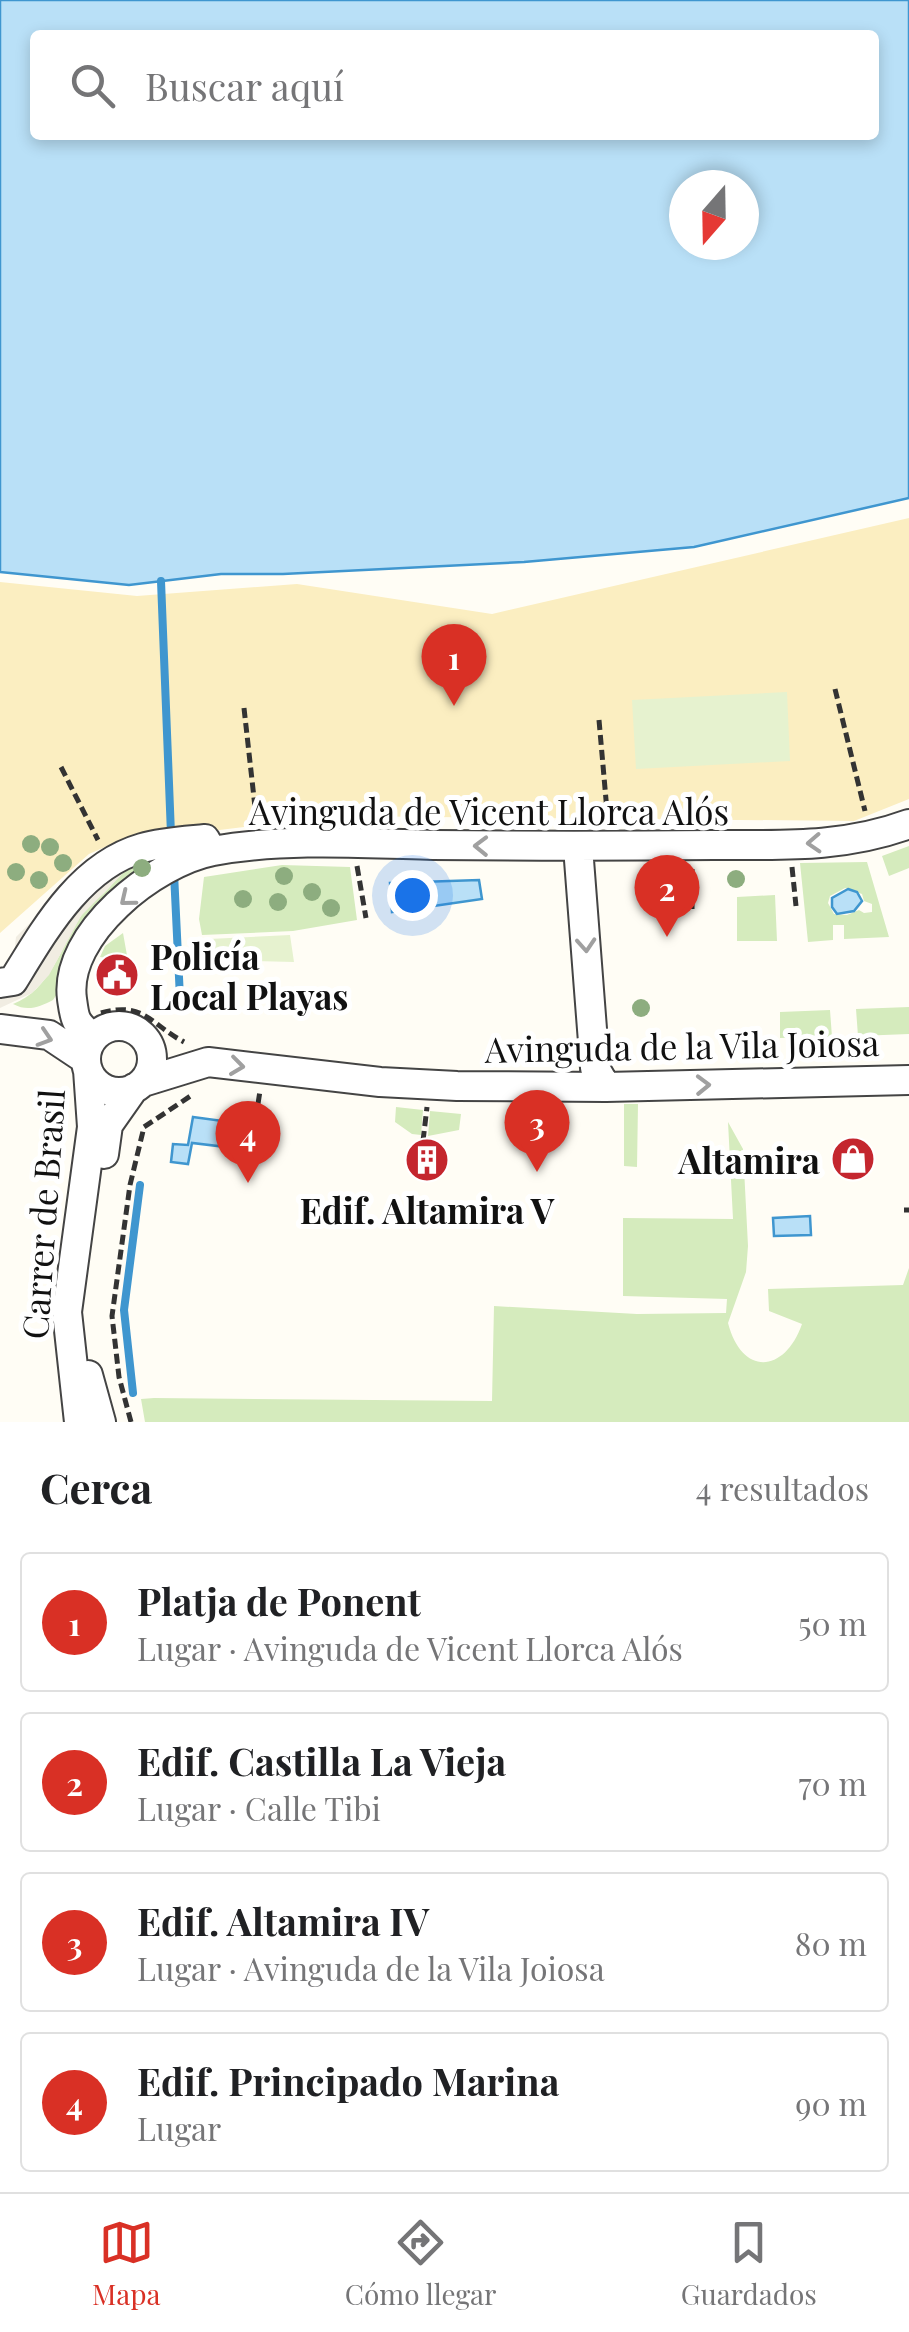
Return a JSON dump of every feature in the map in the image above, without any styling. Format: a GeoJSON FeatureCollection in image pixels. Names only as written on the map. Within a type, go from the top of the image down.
{"type":"FeatureCollection","features":[{"type":"Feature","properties":{"kind":"street","name":"Avinguda de Vicent Llorca Alós"},"geometry":{"type":"LineString","coordinates":[[89,1056],[76,1021],[71,977],[87,938],[100,922],[164,872],[212,852],[352,843],[578,847],[792,844],[872,838],[909,824]]}},
{"type":"Feature","properties":{"kind":"street"},"geometry":{"type":"LineString","coordinates":[[6,982],[52,917],[104,864],[141,848],[172,842],[205,839],[212,852]]}},
{"type":"Feature","properties":{"kind":"street"},"geometry":{"type":"LineString","coordinates":[[578,847],[595,1068],[606,1087]]}},
{"type":"Feature","properties":{"kind":"street"},"geometry":{"type":"LineString","coordinates":[[89,1056],[112,1026],[132,1028],[141,1034],[152,1052],[149,1073],[138,1085]]}},
{"type":"Feature","properties":{"kind":"street"},"geometry":{"type":"LineString","coordinates":[[0,1030],[49,1035],[89,1056],[102,1087],[112,1091],[208,1062]]}},
{"type":"Feature","properties":{"kind":"street","name":"Carrer de Brasil"},"geometry":{"type":"LineString","coordinates":[[79,1422],[67,1312],[92,1127],[89,1056]]}},
{"type":"Feature","properties":{"kind":"street","name":"Avinguda de la Vila Joiosa"},"geometry":{"type":"LineString","coordinates":[[208,1062],[457,1086],[909,1080]]}},
{"type":"Feature","properties":{"kind":"street","name":"Carrer de Brasil"},"geometry":{"type":"LineString","coordinates":[[101,1422],[89,1381],[81,1312],[108,1125],[138,1085]]}},
{"type":"Feature","properties":{"kind":"path"},"geometry":{"type":"LineString","coordinates":[[835,689],[872,838]]}},
{"type":"Feature","properties":{"kind":"path"},"geometry":{"type":"LineString","coordinates":[[244,708],[256,816]]}},
{"type":"Feature","properties":{"kind":"path"},"geometry":{"type":"LineString","coordinates":[[599,720],[606,811]]}},
{"type":"Feature","properties":{"kind":"path"},"geometry":{"type":"LineString","coordinates":[[61,766],[100,844]]}},
{"type":"Feature","properties":{"kind":"path"},"geometry":{"type":"LineString","coordinates":[[352,843],[366,918]]}},
{"type":"Feature","properties":{"kind":"path"},"geometry":{"type":"LineString","coordinates":[[792,844],[796,906]]}},
{"type":"Feature","properties":{"kind":"path"},"geometry":{"type":"LineString","coordinates":[[691,846],[692,909]]}},
{"type":"Feature","properties":{"kind":"path"},"geometry":{"type":"LineString","coordinates":[[130,1422],[119,1378],[112,1316],[130,1185],[144,1127],[198,1091],[208,1062]]}},
{"type":"Feature","properties":{"kind":"path"},"geometry":{"type":"LineString","coordinates":[[250,1148],[262,1069]]}},
{"type":"Feature","properties":{"kind":"path"},"geometry":{"type":"LineString","coordinates":[[537,1151],[541,1087]]}},
{"type":"Feature","properties":{"kind":"green space"},"geometry":{"type":"Polygon","coordinates":[[[787,692],[790,761],[636,769],[632,700],[787,692]]]}},
{"type":"Feature","properties":{"kind":"green space"},"geometry":{"type":"Polygon","coordinates":[[[909,846],[909,868],[889,876],[882,856],[909,846]]]}},
{"type":"Feature","properties":{"kind":"green space"},"geometry":{"type":"Polygon","coordinates":[[[148,857],[53,1000],[33,1008],[13,1004],[26,998],[45,979],[85,911],[130,866],[148,857]]]}},
{"type":"Feature","properties":{"kind":"green space"},"geometry":{"type":"Polygon","coordinates":[[[867,862],[889,937],[844,939],[844,925],[833,925],[833,940],[808,942],[800,863],[867,862]],[[845,888],[830,896],[828,903],[834,914],[872,912],[872,904],[864,901],[862,894],[845,888]]]}},
{"type":"Feature","properties":{"kind":"green space"},"geometry":{"type":"Polygon","coordinates":[[[282,865],[350,867],[357,920],[293,931],[202,935],[199,919],[204,877],[282,865]]]}},
{"type":"Feature","properties":{"kind":"green space"},"geometry":{"type":"Polygon","coordinates":[[[775,895],[777,941],[737,941],[737,897],[775,895]]]}},
{"type":"Feature","properties":{"kind":"green space"},"geometry":{"type":"Polygon","coordinates":[[[123,933],[128,961],[100,957],[105,946],[123,933]]]}},
{"type":"Feature","properties":{"kind":"green space"},"geometry":{"type":"Polygon","coordinates":[[[290,935],[294,962],[213,960],[209,939],[290,935]]]}},
{"type":"Feature","properties":{"kind":"green space"},"geometry":{"type":"Polygon","coordinates":[[[909,1007],[909,1034],[858,1036],[856,1009],[909,1007]]]}},
{"type":"Feature","properties":{"kind":"green space"},"geometry":{"type":"Polygon","coordinates":[[[830,1010],[832,1037],[780,1038],[780,1012],[830,1010]]]}},
{"type":"Feature","properties":{"kind":"green space"},"geometry":{"type":"Polygon","coordinates":[[[624,1104],[638,1104],[637,1167],[624,1166],[624,1104]]]}},
{"type":"Feature","properties":{"kind":"green space"},"geometry":{"type":"Polygon","coordinates":[[[396,1107],[423,1110],[421,1135],[412,1134],[395,1122],[396,1107]]]}},
{"type":"Feature","properties":{"kind":"green space"},"geometry":{"type":"Polygon","coordinates":[[[430,1111],[461,1114],[459,1130],[428,1136],[430,1111]]]}},
{"type":"Feature","properties":{"kind":"green space"},"geometry":{"type":"Polygon","coordinates":[[[728,1122],[743,1149],[748,1246],[746,1272],[728,1323],[735,1341],[743,1353],[764,1362],[785,1352],[795,1340],[802,1324],[769,1311],[768,1289],[903,1285],[909,1268],[909,1422],[145,1422],[141,1399],[154,1398],[492,1401],[494,1306],[637,1314],[726,1313],[727,1299],[623,1296],[623,1218],[733,1219],[728,1122]]]}},
{"type":"Feature","properties":{"kind":"sand"},"geometry":{"type":"Polygon","coordinates":[[[909,518],[909,799],[854,821],[334,816],[114,843],[89,854],[0,933],[0,582],[137,596],[297,584],[492,614],[909,518]]]}},
{"type":"Feature","properties":{"kind":"shaded area"},"geometry":{"type":"Polygon","coordinates":[[[136,860],[81,916],[49,975],[32,993],[0,1008],[0,969],[13,965],[16,937],[51,902],[136,860]]]}},
{"type":"Feature","properties":{"kind":"water"},"geometry":{"type":"Polygon","coordinates":[[[0,0],[909,0],[909,498],[694,547],[524,562],[221,574],[129,585],[0,572],[0,0]]]}},
{"type":"Feature","properties":{"kind":"water"},"geometry":{"type":"Polygon","coordinates":[[[479,880],[482,899],[392,912],[390,883],[479,880]]]}},
{"type":"Feature","properties":{"kind":"water"},"geometry":{"type":"Polygon","coordinates":[[[848,889],[857,892],[862,901],[854,911],[837,914],[832,898],[848,889]]]}},
{"type":"Feature","properties":{"kind":"water"},"geometry":{"type":"Polygon","coordinates":[[[193,1117],[245,1124],[243,1149],[192,1143],[188,1164],[171,1162],[173,1144],[188,1145],[193,1117]]]}},
{"type":"Feature","properties":{"kind":"water"},"geometry":{"type":"Polygon","coordinates":[[[810,1216],[811,1235],[774,1236],[773,1218],[810,1216]]]}},
{"type":"Feature","properties":{"kind":"waterway"},"geometry":{"type":"LineString","coordinates":[[161,581],[171,834]]}},
{"type":"Feature","properties":{"kind":"waterway"},"geometry":{"type":"LineString","coordinates":[[174,873],[180,998]]}},
{"type":"Feature","properties":{"kind":"waterway"},"geometry":{"type":"LineString","coordinates":[[133,1393],[124,1310],[140,1185]]}},
{"type":"Feature","properties":{"kind":"place","name":"Platja de Ponent"},"geometry":{"type":"Point","coordinates":[454,706]}},
{"type":"Feature","properties":{"kind":"place","name":"Edif. Castilla La Vieja"},"geometry":{"type":"Point","coordinates":[667,937]}},
{"type":"Feature","properties":{"kind":"place","name":"Policía Local Playas"},"geometry":{"type":"Point","coordinates":[117,975]}},
{"type":"Feature","properties":{"kind":"place","name":"Altamira"},"geometry":{"type":"Point","coordinates":[853,1159]}},
{"type":"Feature","properties":{"kind":"place","name":"Edif. Altamira V"},"geometry":{"type":"Point","coordinates":[427,1160]}},
{"type":"Feature","properties":{"kind":"place","name":"Edif. Altamira IV"},"geometry":{"type":"Point","coordinates":[537,1172]}},
{"type":"Feature","properties":{"kind":"place","name":"Edif. Principado Marina"},"geometry":{"type":"Point","coordinates":[248,1183]}}]}
